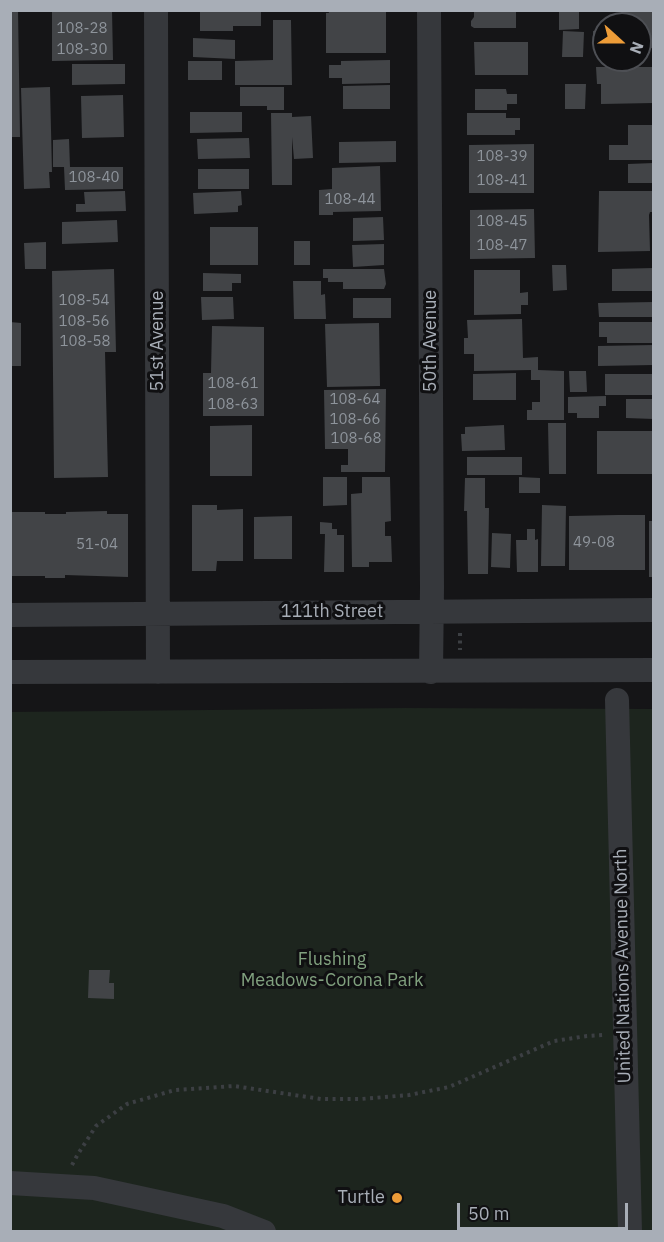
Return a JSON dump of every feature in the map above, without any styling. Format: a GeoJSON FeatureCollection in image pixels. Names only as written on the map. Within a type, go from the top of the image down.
{"type":"FeatureCollection","features":[{"type":"Feature","properties":{"kind":"street","name":"51st Avenue"},"geometry":{"type":"LineString","coordinates":[[156,10],[158,672]]}},
{"type":"Feature","properties":{"kind":"street","name":"50th Avenue"},"geometry":{"type":"LineString","coordinates":[[429,10],[431,672]]}},
{"type":"Feature","properties":{"kind":"street","name":"111th Street"},"geometry":{"type":"LineString","coordinates":[[10,615],[654,610]]}},
{"type":"Feature","properties":{"kind":"street"},"geometry":{"type":"LineString","coordinates":[[10,672],[654,670]]}},
{"type":"Feature","properties":{"kind":"street","name":"United Nations Avenue North"},"geometry":{"type":"LineString","coordinates":[[616,700],[630,1232]]}},
{"type":"Feature","properties":{"kind":"street"},"geometry":{"type":"LineString","coordinates":[[10,1183],[94,1188],[223,1216],[264,1232]]}},
{"type":"Feature","properties":{"kind":"path"},"geometry":{"type":"LineString","coordinates":[[460,630],[460,657]]}},
{"type":"Feature","properties":{"kind":"path"},"geometry":{"type":"LineString","coordinates":[[63,1186],[78,1154],[96,1126],[127,1104],[175,1090],[234,1086],[321,1099],[361,1099],[409,1095],[449,1087],[554,1041],[587,1036],[625,1035]]}},
{"type":"Feature","properties":{"kind":"green space","name":"Flushing Meadows-Corona Park"},"geometry":{"type":"Polygon","coordinates":[[[405,708],[653,709],[653,1231],[11,1231],[10,712],[405,708]]]}},
{"type":"Feature","properties":{"kind":"building"},"geometry":{"type":"Polygon","coordinates":[[[10,10],[18,10],[20,137],[10,137],[10,10]]]}},
{"type":"Feature","properties":{"kind":"building"},"geometry":{"type":"Polygon","coordinates":[[[52,10],[112,10],[113,60],[52,61],[52,10]]]}},
{"type":"Feature","properties":{"kind":"building"},"geometry":{"type":"Polygon","coordinates":[[[328,10],[386,10],[386,53],[326,53],[326,13],[329,13],[328,10]]]}},
{"type":"Feature","properties":{"kind":"building"},"geometry":{"type":"Polygon","coordinates":[[[474,10],[516,10],[516,28],[474,28],[471,26],[471,21],[474,17],[474,10]]]}},
{"type":"Feature","properties":{"kind":"building"},"geometry":{"type":"Polygon","coordinates":[[[559,10],[579,10],[579,29],[559,30],[559,10]]]}},
{"type":"Feature","properties":{"kind":"building"},"geometry":{"type":"Polygon","coordinates":[[[622,10],[654,10],[654,48],[652,48],[652,12],[622,12],[622,10]]]}},
{"type":"Feature","properties":{"kind":"building"},"geometry":{"type":"Polygon","coordinates":[[[200,12],[261,12],[261,26],[233,26],[233,31],[200,31],[200,12]]]}},
{"type":"Feature","properties":{"kind":"building"},"geometry":{"type":"Polygon","coordinates":[[[273,20],[291,20],[292,85],[235,85],[235,61],[273,60],[273,20]]]}},
{"type":"Feature","properties":{"kind":"building"},"geometry":{"type":"Polygon","coordinates":[[[563,31],[584,32],[583,57],[562,57],[563,31]]]}},
{"type":"Feature","properties":{"kind":"building"},"geometry":{"type":"Polygon","coordinates":[[[193,38],[235,40],[235,59],[193,57],[193,38]]]}},
{"type":"Feature","properties":{"kind":"building"},"geometry":{"type":"Polygon","coordinates":[[[474,42],[528,42],[528,75],[475,75],[474,42]]]}},
{"type":"Feature","properties":{"kind":"building"},"geometry":{"type":"Polygon","coordinates":[[[390,60],[390,83],[342,84],[342,78],[329,78],[329,65],[341,65],[341,61],[390,60]]]}},
{"type":"Feature","properties":{"kind":"building"},"geometry":{"type":"Polygon","coordinates":[[[188,61],[222,61],[222,80],[188,80],[188,61]]]}},
{"type":"Feature","properties":{"kind":"building"},"geometry":{"type":"Polygon","coordinates":[[[72,64],[125,64],[125,84],[72,85],[72,64]]]}},
{"type":"Feature","properties":{"kind":"building"},"geometry":{"type":"Polygon","coordinates":[[[652,67],[654,67],[654,103],[601,104],[601,84],[597,84],[596,72],[652,72],[652,67]]]}},
{"type":"Feature","properties":{"kind":"building"},"geometry":{"type":"Polygon","coordinates":[[[565,84],[586,84],[585,109],[565,109],[565,84]]]}},
{"type":"Feature","properties":{"kind":"building"},"geometry":{"type":"Polygon","coordinates":[[[390,85],[390,109],[343,109],[343,86],[390,85]]]}},
{"type":"Feature","properties":{"kind":"building"},"geometry":{"type":"Polygon","coordinates":[[[50,87],[52,172],[49,172],[50,188],[24,189],[21,88],[50,87]]]}},
{"type":"Feature","properties":{"kind":"building"},"geometry":{"type":"Polygon","coordinates":[[[240,87],[284,87],[284,110],[267,110],[267,106],[240,106],[240,87]]]}},
{"type":"Feature","properties":{"kind":"building"},"geometry":{"type":"Polygon","coordinates":[[[475,89],[506,89],[507,94],[517,94],[517,104],[507,104],[507,110],[475,110],[475,89]]]}},
{"type":"Feature","properties":{"kind":"building"},"geometry":{"type":"Polygon","coordinates":[[[123,95],[124,137],[82,138],[81,96],[123,95]]]}},
{"type":"Feature","properties":{"kind":"building"},"geometry":{"type":"Polygon","coordinates":[[[190,112],[242,112],[242,132],[190,133],[190,112]]]}},
{"type":"Feature","properties":{"kind":"building"},"geometry":{"type":"Polygon","coordinates":[[[271,113],[292,113],[292,117],[311,116],[313,158],[294,159],[292,137],[292,185],[272,185],[271,113]]]}},
{"type":"Feature","properties":{"kind":"building"},"geometry":{"type":"Polygon","coordinates":[[[467,113],[506,113],[506,118],[520,118],[520,130],[515,130],[515,135],[467,135],[467,113]]]}},
{"type":"Feature","properties":{"kind":"building"},"geometry":{"type":"Polygon","coordinates":[[[628,125],[654,125],[654,160],[609,160],[609,145],[628,145],[628,125]]]}},
{"type":"Feature","properties":{"kind":"building"},"geometry":{"type":"Polygon","coordinates":[[[249,138],[250,158],[198,159],[197,139],[249,138]]]}},
{"type":"Feature","properties":{"kind":"building"},"geometry":{"type":"Polygon","coordinates":[[[69,139],[70,167],[123,167],[123,189],[65,190],[64,167],[53,167],[53,140],[69,139]]]}},
{"type":"Feature","properties":{"kind":"building"},"geometry":{"type":"Polygon","coordinates":[[[396,141],[396,162],[339,163],[339,142],[396,141]]]}},
{"type":"Feature","properties":{"kind":"building"},"geometry":{"type":"Polygon","coordinates":[[[534,144],[534,193],[469,193],[469,145],[534,144]]]}},
{"type":"Feature","properties":{"kind":"building"},"geometry":{"type":"Polygon","coordinates":[[[654,163],[654,183],[628,183],[628,164],[654,163]]]}},
{"type":"Feature","properties":{"kind":"building"},"geometry":{"type":"Polygon","coordinates":[[[380,166],[381,211],[333,212],[333,215],[319,215],[319,190],[332,189],[332,168],[380,166]]]}},
{"type":"Feature","properties":{"kind":"building"},"geometry":{"type":"Polygon","coordinates":[[[198,169],[249,169],[249,189],[198,189],[198,169]]]}},
{"type":"Feature","properties":{"kind":"building"},"geometry":{"type":"Polygon","coordinates":[[[125,191],[126,211],[76,212],[76,204],[85,204],[84,192],[125,191]]]}},
{"type":"Feature","properties":{"kind":"building"},"geometry":{"type":"Polygon","coordinates":[[[241,191],[242,205],[238,206],[238,212],[194,214],[193,193],[241,191]]]}},
{"type":"Feature","properties":{"kind":"building"},"geometry":{"type":"Polygon","coordinates":[[[599,191],[654,191],[654,212],[650,212],[649,215],[650,251],[598,252],[599,191]]]}},
{"type":"Feature","properties":{"kind":"building"},"geometry":{"type":"Polygon","coordinates":[[[534,209],[535,258],[470,259],[470,210],[534,209]]]}},
{"type":"Feature","properties":{"kind":"building"},"geometry":{"type":"Polygon","coordinates":[[[383,217],[384,240],[353,241],[353,218],[383,217]]]}},
{"type":"Feature","properties":{"kind":"building"},"geometry":{"type":"Polygon","coordinates":[[[117,220],[118,242],[62,244],[62,222],[117,220]]]}},
{"type":"Feature","properties":{"kind":"building"},"geometry":{"type":"Polygon","coordinates":[[[210,227],[258,227],[258,265],[210,265],[210,227]]]}},
{"type":"Feature","properties":{"kind":"building"},"geometry":{"type":"Polygon","coordinates":[[[294,241],[310,241],[310,265],[294,265],[294,241]]]}},
{"type":"Feature","properties":{"kind":"building"},"geometry":{"type":"Polygon","coordinates":[[[46,242],[46,269],[25,269],[24,243],[46,242]]]}},
{"type":"Feature","properties":{"kind":"building"},"geometry":{"type":"Polygon","coordinates":[[[384,244],[384,265],[353,267],[352,245],[384,244]]]}},
{"type":"Feature","properties":{"kind":"building"},"geometry":{"type":"Polygon","coordinates":[[[552,265],[566,265],[567,290],[553,291],[552,265]]]}},
{"type":"Feature","properties":{"kind":"building"},"geometry":{"type":"Polygon","coordinates":[[[654,268],[654,291],[612,291],[612,269],[654,268]]]}},
{"type":"Feature","properties":{"kind":"building"},"geometry":{"type":"Polygon","coordinates":[[[114,269],[116,352],[105,352],[108,477],[54,478],[52,271],[114,269]]]}},
{"type":"Feature","properties":{"kind":"building"},"geometry":{"type":"Polygon","coordinates":[[[323,269],[384,269],[386,284],[384,289],[343,289],[343,282],[328,282],[328,278],[323,278],[323,269]]]}},
{"type":"Feature","properties":{"kind":"building"},"geometry":{"type":"Polygon","coordinates":[[[474,270],[520,270],[520,293],[528,292],[528,305],[521,305],[521,314],[474,315],[474,270]]]}},
{"type":"Feature","properties":{"kind":"building"},"geometry":{"type":"Polygon","coordinates":[[[203,273],[241,274],[241,283],[232,283],[232,291],[203,291],[203,273]]]}},
{"type":"Feature","properties":{"kind":"building"},"geometry":{"type":"Polygon","coordinates":[[[293,281],[321,281],[321,295],[325,294],[326,319],[294,319],[293,281]]]}},
{"type":"Feature","properties":{"kind":"building"},"geometry":{"type":"Polygon","coordinates":[[[201,297],[233,297],[234,319],[202,320],[201,297]]]}},
{"type":"Feature","properties":{"kind":"building"},"geometry":{"type":"Polygon","coordinates":[[[353,298],[391,298],[391,318],[353,318],[353,298]]]}},
{"type":"Feature","properties":{"kind":"building"},"geometry":{"type":"Polygon","coordinates":[[[654,302],[654,317],[599,317],[598,303],[654,302]]]}},
{"type":"Feature","properties":{"kind":"building"},"geometry":{"type":"Polygon","coordinates":[[[522,319],[523,358],[538,357],[538,370],[564,371],[564,420],[527,420],[527,410],[532,410],[532,402],[540,402],[540,380],[531,380],[531,370],[474,371],[474,354],[464,354],[464,338],[468,338],[467,320],[522,319]]]}},
{"type":"Feature","properties":{"kind":"building"},"geometry":{"type":"Polygon","coordinates":[[[10,322],[21,323],[21,366],[10,366],[10,322]]]}},
{"type":"Feature","properties":{"kind":"building"},"geometry":{"type":"Polygon","coordinates":[[[599,322],[654,322],[654,343],[607,343],[607,337],[599,337],[599,322]]]}},
{"type":"Feature","properties":{"kind":"building"},"geometry":{"type":"Polygon","coordinates":[[[379,323],[380,386],[327,387],[325,324],[379,323]]]}},
{"type":"Feature","properties":{"kind":"building"},"geometry":{"type":"Polygon","coordinates":[[[212,326],[264,327],[264,416],[203,416],[203,373],[211,373],[212,326]]]}},
{"type":"Feature","properties":{"kind":"building"},"geometry":{"type":"Polygon","coordinates":[[[654,345],[654,365],[598,366],[598,346],[654,345]]]}},
{"type":"Feature","properties":{"kind":"building"},"geometry":{"type":"Polygon","coordinates":[[[569,371],[586,371],[587,392],[570,392],[569,371]]]}},
{"type":"Feature","properties":{"kind":"building"},"geometry":{"type":"Polygon","coordinates":[[[516,373],[516,400],[473,400],[473,374],[516,373]]]}},
{"type":"Feature","properties":{"kind":"building"},"geometry":{"type":"Polygon","coordinates":[[[605,374],[654,374],[654,395],[605,395],[605,374]]]}},
{"type":"Feature","properties":{"kind":"building"},"geometry":{"type":"Polygon","coordinates":[[[386,389],[385,472],[341,472],[341,465],[348,465],[348,449],[325,449],[324,390],[386,389]]]}},
{"type":"Feature","properties":{"kind":"building"},"geometry":{"type":"Polygon","coordinates":[[[606,396],[606,406],[599,406],[599,418],[577,418],[577,413],[568,413],[568,397],[606,396]]]}},
{"type":"Feature","properties":{"kind":"building"},"geometry":{"type":"Polygon","coordinates":[[[626,399],[654,399],[654,419],[626,418],[626,399]]]}},
{"type":"Feature","properties":{"kind":"building"},"geometry":{"type":"Polygon","coordinates":[[[548,423],[566,423],[566,474],[549,474],[548,423]]]}},
{"type":"Feature","properties":{"kind":"building"},"geometry":{"type":"Polygon","coordinates":[[[252,425],[252,476],[210,476],[210,426],[252,425]]]}},
{"type":"Feature","properties":{"kind":"building"},"geometry":{"type":"Polygon","coordinates":[[[504,425],[505,450],[462,451],[461,434],[465,434],[465,427],[504,425]]]}},
{"type":"Feature","properties":{"kind":"building"},"geometry":{"type":"Polygon","coordinates":[[[597,431],[654,431],[654,474],[597,474],[597,431]]]}},
{"type":"Feature","properties":{"kind":"building"},"geometry":{"type":"Polygon","coordinates":[[[467,457],[522,457],[522,475],[467,475],[467,457]]]}},
{"type":"Feature","properties":{"kind":"building"},"geometry":{"type":"Polygon","coordinates":[[[323,477],[347,477],[347,505],[323,506],[323,477]]]}},
{"type":"Feature","properties":{"kind":"building"},"geometry":{"type":"Polygon","coordinates":[[[362,477],[390,477],[391,521],[385,522],[385,536],[391,536],[392,562],[369,562],[369,567],[352,567],[351,494],[362,493],[362,477]]]}},
{"type":"Feature","properties":{"kind":"building"},"geometry":{"type":"Polygon","coordinates":[[[519,477],[540,478],[540,493],[519,493],[519,477]]]}},
{"type":"Feature","properties":{"kind":"building"},"geometry":{"type":"Polygon","coordinates":[[[465,478],[485,478],[485,508],[489,508],[488,574],[468,574],[467,511],[464,511],[465,478]]]}},
{"type":"Feature","properties":{"kind":"building"},"geometry":{"type":"Polygon","coordinates":[[[192,505],[217,505],[217,510],[243,509],[243,561],[217,561],[216,571],[192,571],[192,505]]]}},
{"type":"Feature","properties":{"kind":"building"},"geometry":{"type":"Polygon","coordinates":[[[542,505],[566,506],[565,566],[541,566],[542,505]]]}},
{"type":"Feature","properties":{"kind":"building"},"geometry":{"type":"Polygon","coordinates":[[[107,511],[107,514],[128,514],[128,577],[10,576],[10,512],[66,514],[66,512],[107,511]]]}},
{"type":"Feature","properties":{"kind":"building"},"geometry":{"type":"Polygon","coordinates":[[[645,515],[645,570],[569,570],[569,516],[645,515]]]}},
{"type":"Feature","properties":{"kind":"building"},"geometry":{"type":"Polygon","coordinates":[[[292,516],[292,559],[254,559],[254,517],[292,516]]]}},
{"type":"Feature","properties":{"kind":"building"},"geometry":{"type":"Polygon","coordinates":[[[649,521],[654,521],[654,577],[649,577],[649,521]]]}},
{"type":"Feature","properties":{"kind":"building"},"geometry":{"type":"Polygon","coordinates":[[[320,522],[332,523],[332,529],[337,529],[337,535],[344,535],[344,572],[324,572],[325,534],[320,534],[320,522]]]}},
{"type":"Feature","properties":{"kind":"building"},"geometry":{"type":"Polygon","coordinates":[[[527,529],[535,529],[535,540],[538,539],[538,572],[517,572],[516,540],[527,540],[527,529]]]}},
{"type":"Feature","properties":{"kind":"building"},"geometry":{"type":"Polygon","coordinates":[[[492,533],[511,534],[510,568],[491,567],[492,533]]]}},
{"type":"Feature","properties":{"kind":"building"},"geometry":{"type":"Polygon","coordinates":[[[89,970],[110,970],[109,983],[114,983],[114,999],[88,998],[89,970]]]}},
{"type":"Feature","properties":{"kind":"place","name":"Turtle"},"geometry":{"type":"Point","coordinates":[397,1198]}}]}
